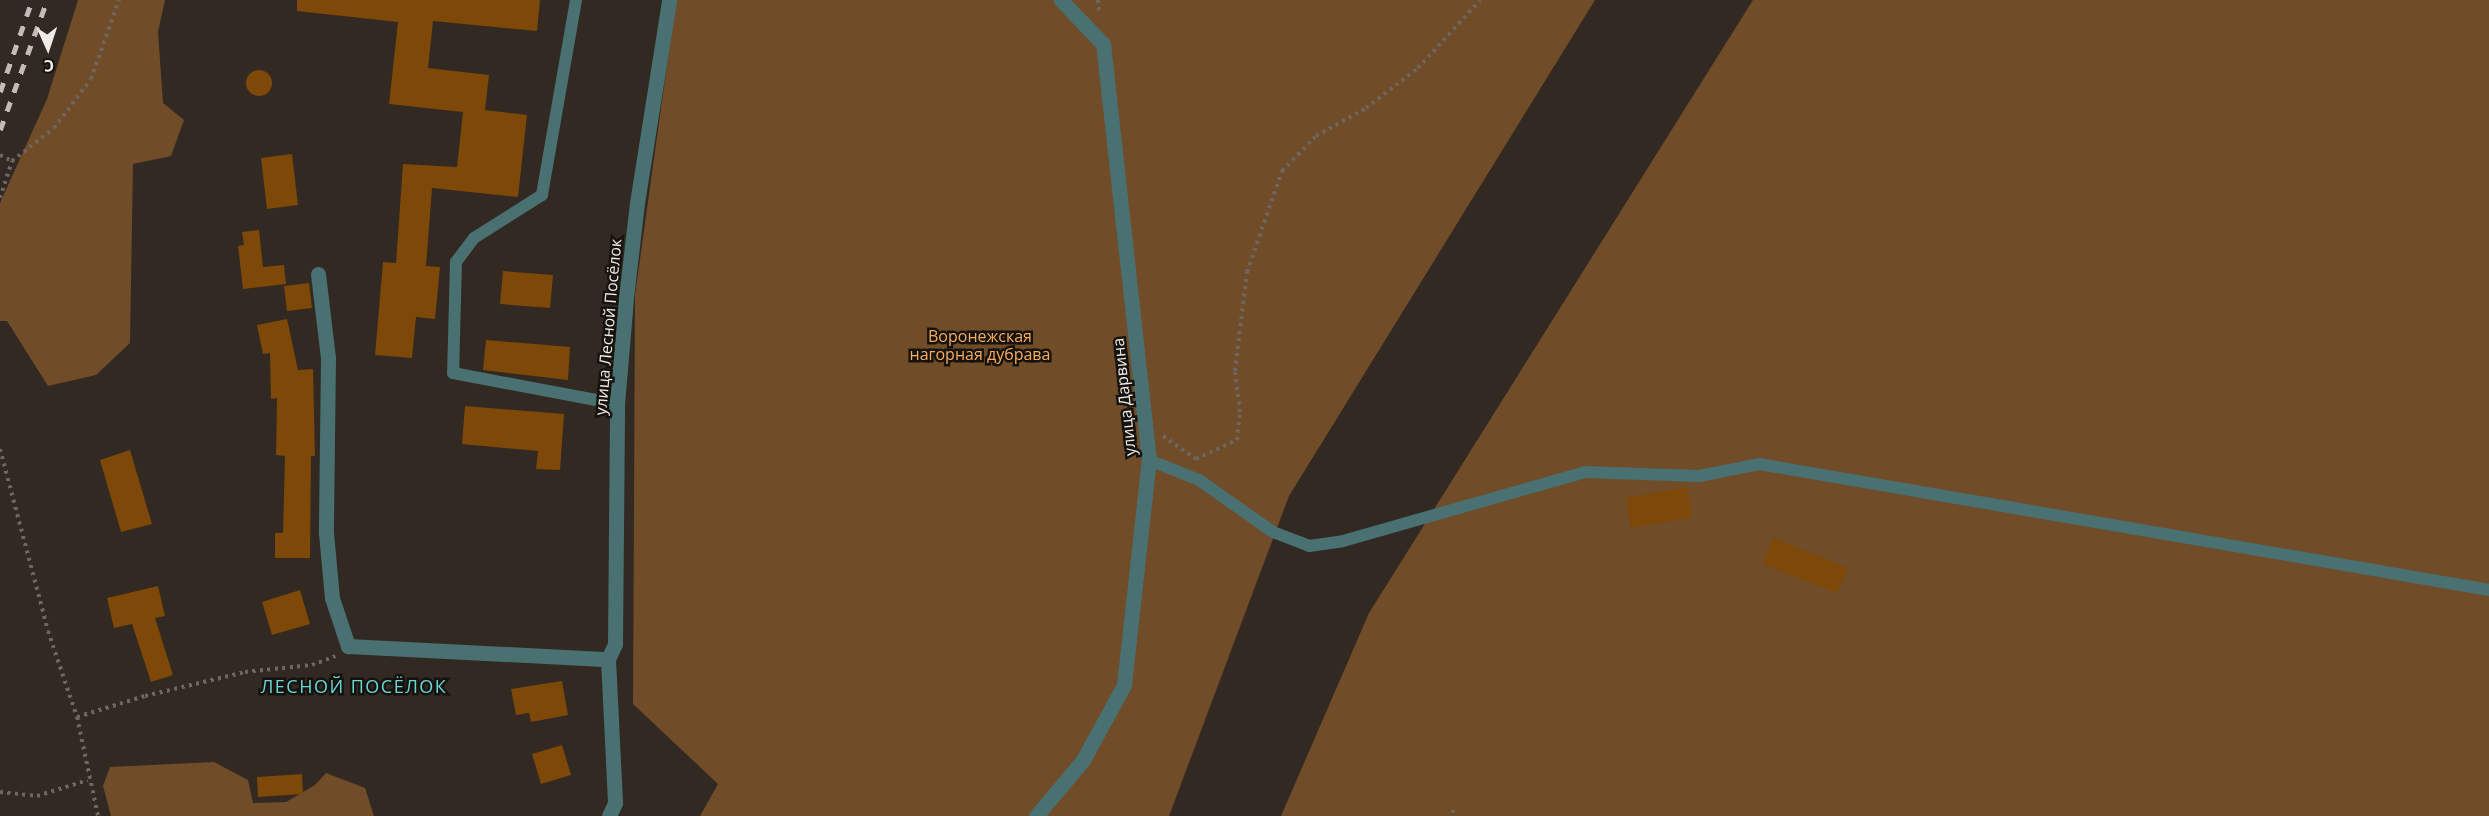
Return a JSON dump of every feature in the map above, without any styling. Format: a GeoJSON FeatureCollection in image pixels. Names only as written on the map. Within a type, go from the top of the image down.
{"type":"FeatureCollection","features":[{"type":"Feature","properties":{"kind":"street","name":"улица Лесной Посёлок"},"geometry":{"type":"LineString","coordinates":[[609,816],[615,803],[608,659],[615,644],[617,404],[637,203],[669,0]]}},
{"type":"Feature","properties":{"kind":"street","name":"улица Дарвина"},"geometry":{"type":"LineString","coordinates":[[1036,816],[1083,760],[1124,685],[1149,460],[1103,44],[1061,0]]}},
{"type":"Feature","properties":{"kind":"street"},"geometry":{"type":"LineString","coordinates":[[318,274],[328,358],[326,533],[332,598],[348,646],[608,659]]}},
{"type":"Feature","properties":{"kind":"lane"},"geometry":{"type":"LineString","coordinates":[[576,0],[542,195],[474,238],[456,262],[453,373],[617,404]]}},
{"type":"Feature","properties":{"kind":"lane"},"geometry":{"type":"LineString","coordinates":[[1149,460],[1198,480],[1272,532],[1309,546],[1343,541],[1586,472],[1699,476],[1759,464],[2489,590]]}},
{"type":"Feature","properties":{"kind":"path"},"geometry":{"type":"LineString","coordinates":[[0,198],[12,161],[54,128],[91,79],[119,0]]}},
{"type":"Feature","properties":{"kind":"path"},"geometry":{"type":"LineString","coordinates":[[1145,424],[1196,459],[1237,440],[1240,412],[1235,371],[1247,272],[1282,171],[1316,136],[1366,108],[1418,68],[1480,0]]}},
{"type":"Feature","properties":{"kind":"path"},"geometry":{"type":"LineString","coordinates":[[0,154],[12,161]]}},
{"type":"Feature","properties":{"kind":"path"},"geometry":{"type":"LineString","coordinates":[[0,449],[48,631],[76,717],[88,780],[98,816]]}},
{"type":"Feature","properties":{"kind":"path"},"geometry":{"type":"LineString","coordinates":[[76,717],[145,696],[245,672],[330,661],[348,646]]}},
{"type":"Feature","properties":{"kind":"path"},"geometry":{"type":"LineString","coordinates":[[0,792],[37,796],[88,780]]}},
{"type":"Feature","properties":{"kind":"path"},"geometry":{"type":"LineString","coordinates":[[1452,810],[1456,816]]}},
{"type":"Feature","properties":{"kind":"green space"},"geometry":{"type":"Polygon","coordinates":[[[78,0],[165,0],[158,32],[163,103],[184,120],[171,156],[133,164],[130,343],[96,375],[48,386],[7,321],[0,321],[0,203],[47,99],[78,0]]]}},
{"type":"Feature","properties":{"kind":"green space","name":"Воронежская нагорная дубрава"},"geometry":{"type":"Polygon","coordinates":[[[676,0],[1595,0],[1289,496],[1169,816],[700,816],[718,784],[633,704],[635,295],[676,0]]]}},
{"type":"Feature","properties":{"kind":"green space"},"geometry":{"type":"Polygon","coordinates":[[[1753,0],[2489,0],[2489,816],[1281,816],[1369,613],[1753,0]]]}},
{"type":"Feature","properties":{"kind":"green space"},"geometry":{"type":"Polygon","coordinates":[[[214,762],[248,780],[253,803],[286,802],[315,785],[326,773],[365,788],[374,816],[111,816],[103,786],[110,767],[214,762]]]}},
{"type":"Feature","properties":{"kind":"building"},"geometry":{"type":"Polygon","coordinates":[[[297,0],[540,0],[537,31],[433,21],[428,68],[489,75],[485,110],[527,115],[518,197],[432,188],[426,266],[440,267],[435,319],[416,317],[412,358],[375,355],[383,262],[396,263],[403,164],[457,167],[463,112],[389,104],[398,22],[297,11],[297,0]]]}},
{"type":"Feature","properties":{"kind":"building"},"geometry":{"type":"Polygon","coordinates":[[[259,70],[268,74],[272,83],[268,92],[259,96],[250,92],[246,83],[250,74],[259,70]]]}},
{"type":"Feature","properties":{"kind":"building"},"geometry":{"type":"Polygon","coordinates":[[[292,154],[298,205],[267,209],[261,158],[292,154]]]}},
{"type":"Feature","properties":{"kind":"building"},"geometry":{"type":"Polygon","coordinates":[[[259,230],[263,267],[284,265],[286,284],[243,289],[238,246],[244,245],[242,232],[259,230]]]}},
{"type":"Feature","properties":{"kind":"building"},"geometry":{"type":"Polygon","coordinates":[[[503,271],[553,275],[550,308],[500,304],[503,271]]]}},
{"type":"Feature","properties":{"kind":"building"},"geometry":{"type":"Polygon","coordinates":[[[309,283],[312,308],[287,311],[284,286],[309,283]]]}},
{"type":"Feature","properties":{"kind":"building"},"geometry":{"type":"Polygon","coordinates":[[[287,319],[298,370],[313,369],[315,456],[311,456],[310,558],[275,558],[275,533],[283,533],[285,456],[276,455],[277,398],[271,399],[270,353],[263,354],[257,325],[287,319]]]}},
{"type":"Feature","properties":{"kind":"building"},"geometry":{"type":"Polygon","coordinates":[[[486,340],[570,347],[568,380],[483,370],[486,340]]]}},
{"type":"Feature","properties":{"kind":"building"},"geometry":{"type":"Polygon","coordinates":[[[465,406],[564,414],[560,470],[536,469],[538,451],[462,444],[465,406]]]}},
{"type":"Feature","properties":{"kind":"building"},"geometry":{"type":"Polygon","coordinates":[[[130,450],[152,524],[121,532],[100,460],[130,450]]]}},
{"type":"Feature","properties":{"kind":"building"},"geometry":{"type":"Polygon","coordinates":[[[1687,487],[1692,517],[1631,528],[1626,498],[1687,487]]]}},
{"type":"Feature","properties":{"kind":"building"},"geometry":{"type":"Polygon","coordinates":[[[1773,538],[1848,568],[1837,593],[1763,564],[1773,538]]]}},
{"type":"Feature","properties":{"kind":"building"},"geometry":{"type":"Polygon","coordinates":[[[158,586],[165,616],[155,618],[173,675],[151,682],[132,624],[114,628],[107,598],[158,586]]]}},
{"type":"Feature","properties":{"kind":"building"},"geometry":{"type":"Polygon","coordinates":[[[300,590],[310,624],[272,635],[262,602],[300,590]]]}},
{"type":"Feature","properties":{"kind":"building"},"geometry":{"type":"Polygon","coordinates":[[[562,681],[568,715],[531,722],[529,713],[516,715],[511,689],[562,681]]]}},
{"type":"Feature","properties":{"kind":"building"},"geometry":{"type":"Polygon","coordinates":[[[562,745],[571,775],[541,784],[532,754],[562,745]]]}},
{"type":"Feature","properties":{"kind":"building"},"geometry":{"type":"Polygon","coordinates":[[[302,774],[303,794],[258,797],[257,777],[302,774]]]}},
{"type":"Feature","properties":{"kind":"railway"},"geometry":{"type":"LineString","coordinates":[[0,92],[32,0]]}},
{"type":"Feature","properties":{"kind":"railway"},"geometry":{"type":"LineString","coordinates":[[0,130],[47,0]]}},
{"type":"Feature","properties":{"kind":"district","name":"ЛЕСНОЙ ПОСЁЛОК"},"geometry":{"type":"Point","coordinates":[354,686]}}]}
